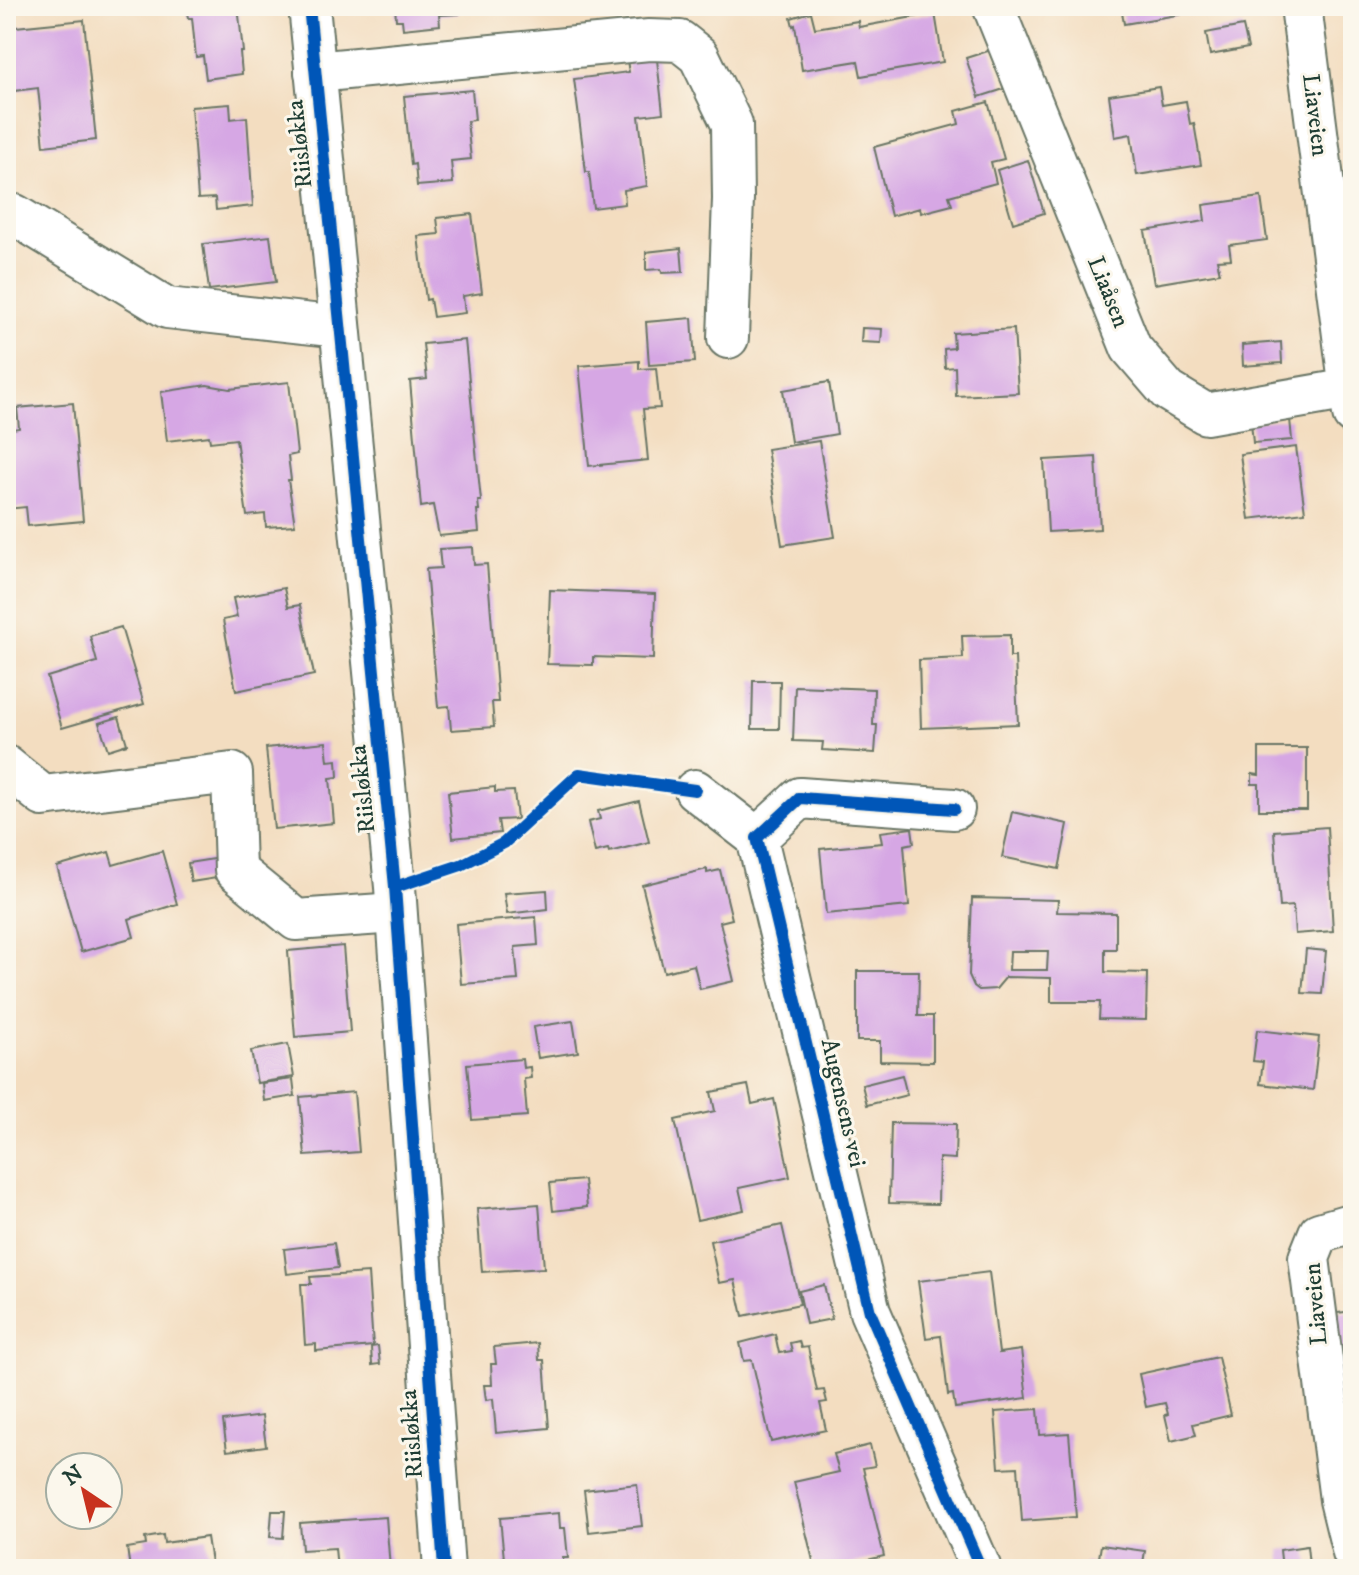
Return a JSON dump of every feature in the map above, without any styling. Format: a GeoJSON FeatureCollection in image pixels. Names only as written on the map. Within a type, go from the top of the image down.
{"type":"FeatureCollection","features":[{"type":"Feature","properties":{"kind":"street","name":"Riisløkka"},"geometry":{"type":"LineString","coordinates":[[309,6],[396,913],[444,1569]]}},
{"type":"Feature","properties":{"kind":"street","name":"Liaåsen"},"geometry":{"type":"LineString","coordinates":[[993,6],[1131,348],[1168,391],[1206,414],[1351,402]]}},
{"type":"Feature","properties":{"kind":"street","name":"Liaveien"},"geometry":{"type":"LineString","coordinates":[[1301,6],[1351,402]]}},
{"type":"Feature","properties":{"kind":"street","name":"Riisløkka"},"geometry":{"type":"LineString","coordinates":[[315,72],[649,40],[680,41],[699,56],[732,124],[733,199],[728,338]]}},
{"type":"Feature","properties":{"kind":"street"},"geometry":{"type":"LineString","coordinates":[[15,215],[167,308],[340,327]]}},
{"type":"Feature","properties":{"kind":"street"},"geometry":{"type":"LineString","coordinates":[[6,766],[43,796],[232,773],[235,870],[296,920],[396,913]]}},
{"type":"Feature","properties":{"kind":"street"},"geometry":{"type":"LineString","coordinates":[[695,790],[757,838],[800,798],[954,809]]}},
{"type":"Feature","properties":{"kind":"street","name":"Augensens vei"},"geometry":{"type":"LineString","coordinates":[[757,838],[870,1312],[981,1569]]}},
{"type":"Feature","properties":{"kind":"street","name":"Liaveien"},"geometry":{"type":"LineString","coordinates":[[1353,1223],[1319,1233],[1309,1258],[1340,1500],[1353,1553]]}},
{"type":"Feature","properties":{"kind":"building"},"geometry":{"type":"Polygon","coordinates":[[[186,6],[238,6],[242,74],[206,79],[203,56],[196,57],[192,18],[188,18],[186,6]]]}},
{"type":"Feature","properties":{"kind":"building"},"geometry":{"type":"Polygon","coordinates":[[[395,6],[458,6],[459,14],[439,15],[440,25],[403,29],[402,20],[396,20],[395,6]]]}},
{"type":"Feature","properties":{"kind":"building"},"geometry":{"type":"Polygon","coordinates":[[[1121,6],[1182,6],[1183,14],[1124,24],[1121,6]]]}},
{"type":"Feature","properties":{"kind":"building"},"geometry":{"type":"Polygon","coordinates":[[[811,12],[815,28],[858,21],[859,27],[935,13],[943,62],[861,76],[858,61],[802,70],[795,25],[791,18],[811,12]]]}},
{"type":"Feature","properties":{"kind":"building"},"geometry":{"type":"Polygon","coordinates":[[[84,20],[96,140],[44,146],[38,88],[6,92],[6,28],[84,20]]]}},
{"type":"Feature","properties":{"kind":"building"},"geometry":{"type":"Polygon","coordinates":[[[1243,26],[1248,48],[1210,55],[1206,33],[1243,26]]]}},
{"type":"Feature","properties":{"kind":"building"},"geometry":{"type":"Polygon","coordinates":[[[991,50],[1004,89],[979,97],[966,58],[991,50]]]}},
{"type":"Feature","properties":{"kind":"building"},"geometry":{"type":"Polygon","coordinates":[[[656,51],[663,113],[639,116],[647,186],[624,190],[625,204],[593,208],[574,79],[629,72],[626,55],[656,51]]]}},
{"type":"Feature","properties":{"kind":"building"},"geometry":{"type":"Polygon","coordinates":[[[1159,87],[1162,105],[1186,101],[1190,124],[1194,123],[1201,165],[1137,175],[1131,134],[1115,137],[1109,95],[1159,87]]]}},
{"type":"Feature","properties":{"kind":"building"},"geometry":{"type":"Polygon","coordinates":[[[472,90],[475,120],[467,121],[471,159],[451,161],[453,183],[417,186],[415,164],[411,165],[404,96],[472,90]]]}},
{"type":"Feature","properties":{"kind":"building"},"geometry":{"type":"Polygon","coordinates":[[[988,102],[1004,159],[991,162],[996,183],[949,196],[952,205],[921,213],[920,208],[891,216],[874,147],[959,124],[956,111],[988,102]]]}},
{"type":"Feature","properties":{"kind":"building"},"geometry":{"type":"Polygon","coordinates":[[[230,104],[231,119],[247,117],[253,206],[216,210],[215,198],[198,199],[191,107],[230,104]]]}},
{"type":"Feature","properties":{"kind":"building"},"geometry":{"type":"Polygon","coordinates":[[[1028,160],[1044,213],[1013,223],[997,170],[1028,160]]]}},
{"type":"Feature","properties":{"kind":"building"},"geometry":{"type":"Polygon","coordinates":[[[1261,197],[1267,240],[1229,245],[1231,259],[1217,260],[1220,273],[1154,284],[1145,231],[1205,221],[1203,205],[1261,197]]]}},
{"type":"Feature","properties":{"kind":"building"},"geometry":{"type":"Polygon","coordinates":[[[472,214],[482,293],[463,296],[465,313],[433,317],[430,299],[426,300],[418,236],[439,234],[437,218],[472,214]]]}},
{"type":"Feature","properties":{"kind":"building"},"geometry":{"type":"Polygon","coordinates":[[[270,236],[276,282],[209,290],[203,244],[270,236]]]}},
{"type":"Feature","properties":{"kind":"building"},"geometry":{"type":"Polygon","coordinates":[[[681,248],[683,272],[646,270],[646,252],[681,248]]]}},
{"type":"Feature","properties":{"kind":"building"},"geometry":{"type":"Polygon","coordinates":[[[692,318],[695,362],[649,365],[646,322],[692,318]]]}},
{"type":"Feature","properties":{"kind":"building"},"geometry":{"type":"Polygon","coordinates":[[[862,328],[882,329],[881,343],[861,342],[862,328]]]}},
{"type":"Feature","properties":{"kind":"building"},"geometry":{"type":"Polygon","coordinates":[[[1014,329],[1018,393],[956,396],[955,367],[945,368],[944,349],[954,348],[953,333],[1014,329]]]}},
{"type":"Feature","properties":{"kind":"building"},"geometry":{"type":"Polygon","coordinates":[[[465,340],[481,501],[478,501],[477,510],[479,532],[439,536],[433,505],[421,507],[410,381],[427,379],[423,344],[465,340]]]}},
{"type":"Feature","properties":{"kind":"building"},"geometry":{"type":"Polygon","coordinates":[[[1281,342],[1282,363],[1243,366],[1242,345],[1281,342]]]}},
{"type":"Feature","properties":{"kind":"building"},"geometry":{"type":"Polygon","coordinates":[[[639,361],[639,369],[656,368],[660,408],[643,409],[648,460],[589,466],[579,366],[639,361]]]}},
{"type":"Feature","properties":{"kind":"building"},"geometry":{"type":"Polygon","coordinates":[[[289,382],[297,454],[288,456],[291,480],[288,480],[295,525],[266,527],[265,514],[247,516],[236,439],[210,442],[209,436],[167,441],[161,392],[207,385],[230,389],[289,382]]]}},
{"type":"Feature","properties":{"kind":"building"},"geometry":{"type":"Polygon","coordinates":[[[829,382],[837,434],[791,442],[783,390],[829,382]]]}},
{"type":"Feature","properties":{"kind":"building"},"geometry":{"type":"Polygon","coordinates":[[[73,403],[83,521],[28,526],[26,507],[6,509],[6,430],[19,428],[17,408],[73,403]]]}},
{"type":"Feature","properties":{"kind":"building"},"geometry":{"type":"Polygon","coordinates":[[[1290,419],[1292,440],[1253,443],[1251,422],[1290,419]]]}},
{"type":"Feature","properties":{"kind":"building"},"geometry":{"type":"Polygon","coordinates":[[[819,441],[835,537],[782,545],[767,449],[819,441]]]}},
{"type":"Feature","properties":{"kind":"building"},"geometry":{"type":"Polygon","coordinates":[[[1296,447],[1305,512],[1249,519],[1240,454],[1296,447]]]}},
{"type":"Feature","properties":{"kind":"building"},"geometry":{"type":"Polygon","coordinates":[[[1096,457],[1100,529],[1048,532],[1044,460],[1096,457]]]}},
{"type":"Feature","properties":{"kind":"building"},"geometry":{"type":"Polygon","coordinates":[[[473,547],[474,565],[487,564],[498,702],[492,702],[494,727],[451,730],[449,706],[438,707],[426,569],[441,568],[439,549],[473,547]]]}},
{"type":"Feature","properties":{"kind":"building"},"geometry":{"type":"Polygon","coordinates":[[[284,588],[288,607],[300,605],[314,675],[236,691],[223,620],[237,617],[233,598],[284,588]]]}},
{"type":"Feature","properties":{"kind":"building"},"geometry":{"type":"Polygon","coordinates":[[[550,590],[655,594],[653,659],[593,657],[593,665],[547,664],[550,590]]]}},
{"type":"Feature","properties":{"kind":"building"},"geometry":{"type":"Polygon","coordinates":[[[121,627],[144,704],[62,728],[47,677],[97,662],[90,636],[121,627]]]}},
{"type":"Feature","properties":{"kind":"building"},"geometry":{"type":"Polygon","coordinates":[[[1010,635],[1010,657],[1015,657],[1018,724],[921,728],[919,660],[963,658],[962,636],[1010,635]]]}},
{"type":"Feature","properties":{"kind":"building"},"geometry":{"type":"Polygon","coordinates":[[[753,681],[780,681],[779,729],[752,729],[753,681]]]}},
{"type":"Feature","properties":{"kind":"building"},"geometry":{"type":"Polygon","coordinates":[[[795,686],[874,689],[873,725],[877,725],[875,753],[822,750],[823,742],[793,741],[795,686]]]}},
{"type":"Feature","properties":{"kind":"building"},"geometry":{"type":"Polygon","coordinates":[[[119,717],[127,744],[108,750],[99,723],[119,717]]]}},
{"type":"Feature","properties":{"kind":"building"},"geometry":{"type":"Polygon","coordinates":[[[326,742],[328,761],[337,760],[338,777],[330,778],[334,823],[274,829],[266,748],[326,742]]]}},
{"type":"Feature","properties":{"kind":"building"},"geometry":{"type":"Polygon","coordinates":[[[1259,748],[1307,748],[1307,810],[1259,810],[1259,784],[1252,784],[1252,774],[1259,775],[1259,748]]]}},
{"type":"Feature","properties":{"kind":"building"},"geometry":{"type":"Polygon","coordinates":[[[495,787],[495,792],[514,791],[517,819],[498,820],[500,833],[453,838],[448,792],[495,787]]]}},
{"type":"Feature","properties":{"kind":"building"},"geometry":{"type":"Polygon","coordinates":[[[639,801],[649,842],[609,852],[608,849],[595,852],[588,822],[600,819],[598,811],[639,801]]]}},
{"type":"Feature","properties":{"kind":"building"},"geometry":{"type":"Polygon","coordinates":[[[1012,812],[1068,824],[1059,869],[1002,857],[1012,812]]]}},
{"type":"Feature","properties":{"kind":"building"},"geometry":{"type":"Polygon","coordinates":[[[6,818],[15,845],[6,848],[6,818]]]}},
{"type":"Feature","properties":{"kind":"building"},"geometry":{"type":"Polygon","coordinates":[[[1327,827],[1333,931],[1295,934],[1293,906],[1280,907],[1274,831],[1327,827]]]}},
{"type":"Feature","properties":{"kind":"building"},"geometry":{"type":"Polygon","coordinates":[[[912,828],[914,843],[904,845],[909,906],[826,914],[820,849],[882,843],[880,832],[912,828]]]}},
{"type":"Feature","properties":{"kind":"building"},"geometry":{"type":"Polygon","coordinates":[[[162,851],[177,904],[129,919],[134,937],[81,952],[57,867],[109,852],[113,865],[162,851]]]}},
{"type":"Feature","properties":{"kind":"building"},"geometry":{"type":"Polygon","coordinates":[[[220,858],[223,877],[191,882],[188,863],[220,858]]]}},
{"type":"Feature","properties":{"kind":"building"},"geometry":{"type":"Polygon","coordinates":[[[707,869],[707,873],[720,870],[732,919],[720,922],[734,981],[700,989],[694,965],[664,972],[642,885],[707,869]]]}},
{"type":"Feature","properties":{"kind":"building"},"geometry":{"type":"Polygon","coordinates":[[[547,890],[548,909],[507,914],[504,893],[547,890]]]}},
{"type":"Feature","properties":{"kind":"building"},"geometry":{"type":"Polygon","coordinates":[[[972,898],[1058,900],[1057,912],[1116,913],[1116,949],[1105,949],[1105,972],[1147,973],[1146,1020],[1099,1019],[1100,1002],[1051,1002],[1051,978],[1006,977],[996,989],[979,990],[969,975],[972,898]],[[1010,951],[1009,970],[1047,970],[1048,951],[1010,951]]]}},
{"type":"Feature","properties":{"kind":"building"},"geometry":{"type":"Polygon","coordinates":[[[536,917],[538,945],[515,947],[518,980],[461,984],[456,924],[536,917]]]}},
{"type":"Feature","properties":{"kind":"building"},"geometry":{"type":"Polygon","coordinates":[[[343,946],[350,1032],[295,1037],[288,951],[343,946]]]}},
{"type":"Feature","properties":{"kind":"building"},"geometry":{"type":"Polygon","coordinates":[[[1306,949],[1326,951],[1322,994],[1302,993],[1306,949]]]}},
{"type":"Feature","properties":{"kind":"building"},"geometry":{"type":"Polygon","coordinates":[[[857,971],[919,971],[918,1016],[933,1016],[933,1062],[880,1061],[880,1041],[857,1041],[857,971]]]}},
{"type":"Feature","properties":{"kind":"building"},"geometry":{"type":"Polygon","coordinates":[[[573,1021],[578,1052],[538,1058],[533,1027],[573,1021]]]}},
{"type":"Feature","properties":{"kind":"building"},"geometry":{"type":"Polygon","coordinates":[[[1257,1030],[1319,1037],[1313,1090],[1260,1084],[1263,1062],[1253,1061],[1257,1030]]]}},
{"type":"Feature","properties":{"kind":"building"},"geometry":{"type":"Polygon","coordinates":[[[288,1044],[294,1077],[257,1083],[251,1051],[288,1044]]]}},
{"type":"Feature","properties":{"kind":"building"},"geometry":{"type":"Polygon","coordinates":[[[522,1059],[523,1068],[530,1067],[531,1078],[524,1079],[527,1116],[472,1120],[467,1064],[522,1059]]]}},
{"type":"Feature","properties":{"kind":"building"},"geometry":{"type":"Polygon","coordinates":[[[902,1075],[907,1095],[867,1105],[862,1085],[902,1075]]]}},
{"type":"Feature","properties":{"kind":"building"},"geometry":{"type":"Polygon","coordinates":[[[293,1079],[295,1096],[264,1101],[262,1083],[293,1079]]]}},
{"type":"Feature","properties":{"kind":"building"},"geometry":{"type":"Polygon","coordinates":[[[748,1085],[752,1104],[774,1099],[790,1177],[739,1188],[744,1210],[697,1220],[675,1120],[715,1111],[711,1092],[748,1085]]]}},
{"type":"Feature","properties":{"kind":"building"},"geometry":{"type":"Polygon","coordinates":[[[354,1092],[359,1152],[305,1156],[300,1097],[354,1092]]]}},
{"type":"Feature","properties":{"kind":"building"},"geometry":{"type":"Polygon","coordinates":[[[891,1123],[956,1124],[955,1159],[939,1158],[938,1204],[889,1203],[891,1123]]]}},
{"type":"Feature","properties":{"kind":"building"},"geometry":{"type":"Polygon","coordinates":[[[584,1180],[587,1207],[553,1211],[550,1183],[584,1180]]]}},
{"type":"Feature","properties":{"kind":"building"},"geometry":{"type":"Polygon","coordinates":[[[539,1204],[544,1268],[482,1272],[477,1209],[539,1204]]]}},
{"type":"Feature","properties":{"kind":"building"},"geometry":{"type":"Polygon","coordinates":[[[782,1225],[800,1304],[743,1316],[735,1280],[719,1283],[710,1241],[782,1225]]]}},
{"type":"Feature","properties":{"kind":"building"},"geometry":{"type":"Polygon","coordinates":[[[334,1243],[338,1268],[287,1274],[284,1249],[334,1243]]]}},
{"type":"Feature","properties":{"kind":"building"},"geometry":{"type":"Polygon","coordinates":[[[989,1272],[999,1353],[1021,1350],[1027,1398],[955,1408],[953,1394],[948,1395],[941,1336],[926,1338],[918,1281],[989,1272]]]}},
{"type":"Feature","properties":{"kind":"building"},"geometry":{"type":"Polygon","coordinates":[[[368,1273],[373,1346],[316,1351],[316,1344],[305,1345],[301,1284],[311,1284],[310,1277],[368,1273]]]}},
{"type":"Feature","properties":{"kind":"building"},"geometry":{"type":"Polygon","coordinates":[[[824,1285],[832,1319],[806,1324],[799,1291],[824,1285]]]}},
{"type":"Feature","properties":{"kind":"building"},"geometry":{"type":"Polygon","coordinates":[[[1353,1311],[1353,1390],[1345,1391],[1337,1313],[1353,1311]]]}},
{"type":"Feature","properties":{"kind":"building"},"geometry":{"type":"Polygon","coordinates":[[[775,1334],[779,1353],[792,1351],[790,1343],[799,1341],[801,1348],[808,1347],[817,1391],[824,1390],[827,1402],[820,1403],[826,1430],[771,1442],[752,1360],[744,1361],[740,1343],[775,1334]]]}},
{"type":"Feature","properties":{"kind":"building"},"geometry":{"type":"Polygon","coordinates":[[[538,1343],[539,1360],[544,1360],[549,1428],[496,1433],[493,1399],[486,1400],[484,1385],[492,1385],[491,1364],[496,1364],[494,1347],[538,1343]]]}},
{"type":"Feature","properties":{"kind":"building"},"geometry":{"type":"Polygon","coordinates":[[[378,1346],[380,1364],[372,1365],[371,1347],[378,1346]]]}},
{"type":"Feature","properties":{"kind":"building"},"geometry":{"type":"Polygon","coordinates":[[[1218,1357],[1231,1415],[1193,1424],[1196,1435],[1171,1441],[1165,1403],[1146,1407],[1139,1374],[1218,1357]]]}},
{"type":"Feature","properties":{"kind":"building"},"geometry":{"type":"Polygon","coordinates":[[[1038,1409],[1040,1435],[1069,1433],[1076,1517],[1022,1521],[1018,1467],[999,1468],[995,1412],[1038,1409]]]}},
{"type":"Feature","properties":{"kind":"building"},"geometry":{"type":"Polygon","coordinates":[[[262,1416],[266,1446],[227,1451],[223,1421],[262,1416]]]}},
{"type":"Feature","properties":{"kind":"building"},"geometry":{"type":"Polygon","coordinates":[[[870,1445],[875,1466],[863,1468],[884,1556],[829,1569],[815,1569],[794,1482],[839,1472],[834,1454],[870,1445]]]}},
{"type":"Feature","properties":{"kind":"building"},"geometry":{"type":"Polygon","coordinates":[[[637,1484],[642,1526],[589,1532],[584,1490],[637,1484]]]}},
{"type":"Feature","properties":{"kind":"building"},"geometry":{"type":"Polygon","coordinates":[[[272,1511],[285,1511],[283,1538],[270,1537],[272,1511]]]}},
{"type":"Feature","properties":{"kind":"building"},"geometry":{"type":"Polygon","coordinates":[[[559,1513],[560,1528],[565,1528],[568,1558],[563,1558],[564,1569],[505,1569],[500,1518],[559,1513]]]}},
{"type":"Feature","properties":{"kind":"building"},"geometry":{"type":"Polygon","coordinates":[[[386,1517],[390,1569],[337,1569],[335,1548],[302,1550],[300,1523],[386,1517]]]}},
{"type":"Feature","properties":{"kind":"building"},"geometry":{"type":"Polygon","coordinates":[[[163,1535],[164,1543],[207,1537],[212,1569],[130,1569],[127,1548],[146,1545],[145,1538],[163,1535]]]}},
{"type":"Feature","properties":{"kind":"building"},"geometry":{"type":"Polygon","coordinates":[[[1101,1545],[1145,1551],[1142,1569],[1083,1569],[1084,1562],[1098,1564],[1101,1545]]]}},
{"type":"Feature","properties":{"kind":"building"},"geometry":{"type":"Polygon","coordinates":[[[1307,1546],[1309,1565],[1314,1565],[1314,1569],[1282,1569],[1280,1550],[1307,1546]]]}},
{"type":"Feature","properties":{"kind":"cycle path"},"geometry":{"type":"LineString","coordinates":[[309,6],[395,887],[444,1569]]}},
{"type":"Feature","properties":{"kind":"cycle path"},"geometry":{"type":"LineString","coordinates":[[395,887],[461,865],[504,843],[579,774],[695,790]]}},
{"type":"Feature","properties":{"kind":"cycle path"},"geometry":{"type":"LineString","coordinates":[[954,809],[800,798],[757,838],[870,1312],[981,1569]]}}]}
